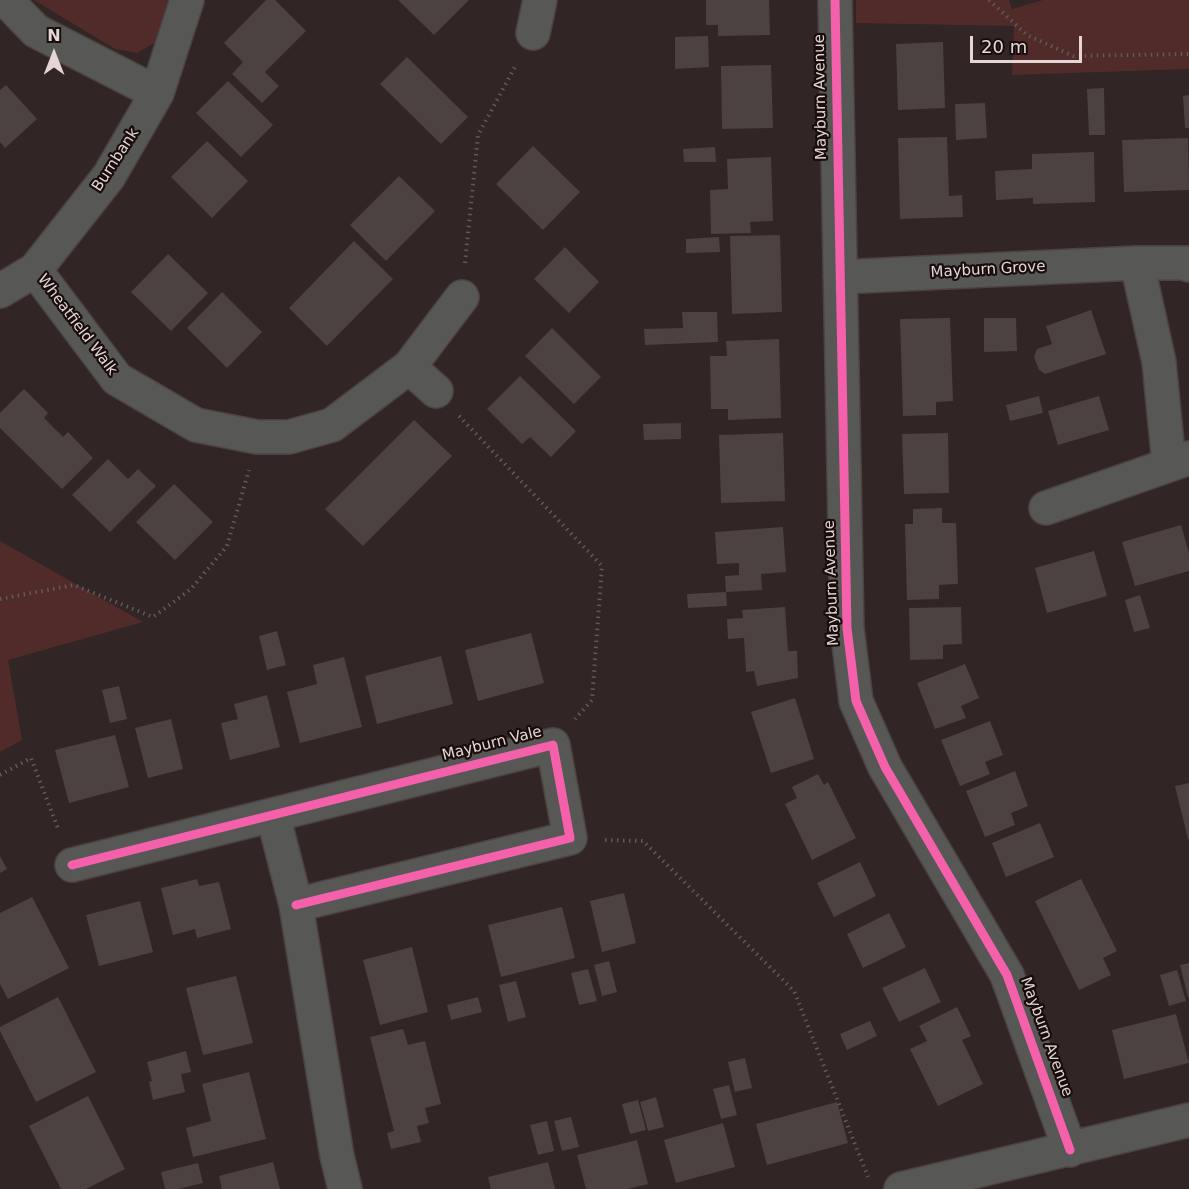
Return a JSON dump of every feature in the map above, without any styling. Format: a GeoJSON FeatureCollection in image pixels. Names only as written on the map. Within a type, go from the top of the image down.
{"type":"FeatureCollection","features":[{"type":"Feature","properties":{"kind":"street"},"geometry":{"type":"LineString","coordinates":[[6,0],[36,31],[157,93]]}},
{"type":"Feature","properties":{"kind":"street","name":"Burnbank"},"geometry":{"type":"LineString","coordinates":[[0,291],[35,270],[109,176],[157,93],[187,0]]}},
{"type":"Feature","properties":{"kind":"street"},"geometry":{"type":"LineString","coordinates":[[533,33],[540,0]]}},
{"type":"Feature","properties":{"kind":"street","name":"Mayburn Avenue"},"geometry":{"type":"LineString","coordinates":[[835,0],[847,628],[856,700],[885,767],[1007,975],[1071,1150]]}},
{"type":"Feature","properties":{"kind":"street"},"geometry":{"type":"LineString","coordinates":[[1046,508],[1179,461],[1137,263]]}},
{"type":"Feature","properties":{"kind":"street","name":"Mayburn Grove"},"geometry":{"type":"LineString","coordinates":[[840,277],[1137,263],[1187,263],[1189,266]]}},
{"type":"Feature","properties":{"kind":"street","name":"Wheatfield Walk"},"geometry":{"type":"LineString","coordinates":[[35,270],[117,379],[196,424],[257,437],[289,436],[332,424],[409,367],[462,297]]}},
{"type":"Feature","properties":{"kind":"street"},"geometry":{"type":"LineString","coordinates":[[409,367],[436,391]]}},
{"type":"Feature","properties":{"kind":"street","name":"Mayburn Vale"},"geometry":{"type":"LineString","coordinates":[[72,865],[553,745],[570,838]]}},
{"type":"Feature","properties":{"kind":"street"},"geometry":{"type":"LineString","coordinates":[[273,814],[296,905],[337,1156],[345,1189]]}},
{"type":"Feature","properties":{"kind":"street"},"geometry":{"type":"LineString","coordinates":[[296,905],[570,838]]}},
{"type":"Feature","properties":{"kind":"street"},"geometry":{"type":"LineString","coordinates":[[901,1189],[1189,1120]]}},
{"type":"Feature","properties":{"kind":"path"},"geometry":{"type":"LineString","coordinates":[[989,0],[1027,35],[1073,56],[1189,54]]}},
{"type":"Feature","properties":{"kind":"path"},"geometry":{"type":"LineString","coordinates":[[462,297],[478,135],[533,33]]}},
{"type":"Feature","properties":{"kind":"path"},"geometry":{"type":"LineString","coordinates":[[436,391],[602,566],[592,700],[553,745]]}},
{"type":"Feature","properties":{"kind":"path"},"geometry":{"type":"LineString","coordinates":[[0,599],[74,585],[153,617],[191,589],[227,546],[246,484],[257,437]]}},
{"type":"Feature","properties":{"kind":"path"},"geometry":{"type":"LineString","coordinates":[[0,775],[31,758],[72,865]]}},
{"type":"Feature","properties":{"kind":"path"},"geometry":{"type":"LineString","coordinates":[[570,838],[643,841],[794,991],[868,1178]]}},
{"type":"Feature","properties":{"kind":"shaded area"},"geometry":{"type":"Polygon","coordinates":[[[34,0],[168,0],[156,42],[137,53],[115,49],[34,0]]]}},
{"type":"Feature","properties":{"kind":"shaded area"},"geometry":{"type":"Polygon","coordinates":[[[856,0],[1009,0],[1012,9],[1043,0],[1189,0],[1189,69],[1012,75],[1014,26],[856,23],[856,0]]]}},
{"type":"Feature","properties":{"kind":"shaded area"},"geometry":{"type":"Polygon","coordinates":[[[0,541],[143,622],[8,660],[22,740],[0,752],[0,541]]]}},
{"type":"Feature","properties":{"kind":"building"},"geometry":{"type":"Polygon","coordinates":[[[266,0],[275,0],[306,31],[265,72],[279,86],[262,103],[232,74],[243,62],[224,43],[266,0]]]}},
{"type":"Feature","properties":{"kind":"building"},"geometry":{"type":"Polygon","coordinates":[[[398,0],[469,0],[434,35],[398,0]]]}},
{"type":"Feature","properties":{"kind":"building"},"geometry":{"type":"Polygon","coordinates":[[[706,0],[769,0],[770,35],[718,36],[718,25],[706,25],[706,0]]]}},
{"type":"Feature","properties":{"kind":"building"},"geometry":{"type":"Polygon","coordinates":[[[708,36],[709,67],[675,69],[675,37],[708,36]]]}},
{"type":"Feature","properties":{"kind":"building"},"geometry":{"type":"Polygon","coordinates":[[[943,42],[945,108],[898,110],[896,44],[943,42]]]}},
{"type":"Feature","properties":{"kind":"building"},"geometry":{"type":"Polygon","coordinates":[[[407,57],[468,117],[441,144],[380,84],[407,57]]]}},
{"type":"Feature","properties":{"kind":"building"},"geometry":{"type":"Polygon","coordinates":[[[771,65],[773,128],[722,129],[721,66],[771,65]]]}},
{"type":"Feature","properties":{"kind":"building"},"geometry":{"type":"Polygon","coordinates":[[[228,81],[273,125],[241,157],[196,113],[228,81]]]}},
{"type":"Feature","properties":{"kind":"building"},"geometry":{"type":"Polygon","coordinates":[[[6,85],[37,119],[5,148],[0,142],[0,90],[6,85]]]}},
{"type":"Feature","properties":{"kind":"building"},"geometry":{"type":"Polygon","coordinates":[[[1104,88],[1105,135],[1089,135],[1087,89],[1104,88]]]}},
{"type":"Feature","properties":{"kind":"building"},"geometry":{"type":"Polygon","coordinates":[[[1189,95],[1189,128],[1185,128],[1183,96],[1189,95]]]}},
{"type":"Feature","properties":{"kind":"building"},"geometry":{"type":"Polygon","coordinates":[[[985,103],[987,138],[956,140],[955,104],[985,103]]]}},
{"type":"Feature","properties":{"kind":"building"},"geometry":{"type":"Polygon","coordinates":[[[947,137],[949,196],[962,195],[963,217],[900,219],[898,138],[947,137]]]}},
{"type":"Feature","properties":{"kind":"building"},"geometry":{"type":"Polygon","coordinates":[[[1188,138],[1189,190],[1124,192],[1122,140],[1188,138]]]}},
{"type":"Feature","properties":{"kind":"building"},"geometry":{"type":"Polygon","coordinates":[[[207,141],[248,181],[212,218],[171,177],[207,141]]]}},
{"type":"Feature","properties":{"kind":"building"},"geometry":{"type":"Polygon","coordinates":[[[533,146],[580,192],[543,230],[496,184],[533,146]]]}},
{"type":"Feature","properties":{"kind":"building"},"geometry":{"type":"Polygon","coordinates":[[[715,147],[716,162],[684,162],[683,149],[715,147]]]}},
{"type":"Feature","properties":{"kind":"building"},"geometry":{"type":"Polygon","coordinates":[[[1094,152],[1095,202],[1033,204],[1033,198],[996,200],[995,171],[1032,169],[1032,154],[1094,152]]]}},
{"type":"Feature","properties":{"kind":"building"},"geometry":{"type":"Polygon","coordinates":[[[771,157],[773,221],[750,222],[751,233],[711,234],[710,190],[728,189],[727,159],[771,157]]]}},
{"type":"Feature","properties":{"kind":"building"},"geometry":{"type":"Polygon","coordinates":[[[399,176],[435,211],[386,261],[350,225],[399,176]]]}},
{"type":"Feature","properties":{"kind":"building"},"geometry":{"type":"Polygon","coordinates":[[[780,235],[782,312],[732,314],[730,236],[780,235]]]}},
{"type":"Feature","properties":{"kind":"building"},"geometry":{"type":"Polygon","coordinates":[[[719,237],[720,252],[686,253],[686,239],[719,237]]]}},
{"type":"Feature","properties":{"kind":"building"},"geometry":{"type":"Polygon","coordinates":[[[354,241],[393,279],[327,346],[289,308],[354,241]]]}},
{"type":"Feature","properties":{"kind":"building"},"geometry":{"type":"Polygon","coordinates":[[[565,247],[599,282],[569,313],[534,279],[565,247]]]}},
{"type":"Feature","properties":{"kind":"building"},"geometry":{"type":"Polygon","coordinates":[[[168,254],[208,293],[171,331],[131,292],[168,254]]]}},
{"type":"Feature","properties":{"kind":"building"},"geometry":{"type":"Polygon","coordinates":[[[222,292],[262,332],[227,368],[187,328],[222,292]]]}},
{"type":"Feature","properties":{"kind":"building"},"geometry":{"type":"Polygon","coordinates":[[[1091,310],[1106,354],[1045,374],[1039,370],[1034,357],[1037,349],[1052,344],[1046,326],[1091,310]]]}},
{"type":"Feature","properties":{"kind":"building"},"geometry":{"type":"Polygon","coordinates":[[[682,312],[717,312],[718,342],[645,345],[644,329],[683,328],[682,312]]]}},
{"type":"Feature","properties":{"kind":"building"},"geometry":{"type":"Polygon","coordinates":[[[950,318],[953,401],[936,402],[936,415],[903,416],[900,319],[950,318]]]}},
{"type":"Feature","properties":{"kind":"building"},"geometry":{"type":"Polygon","coordinates":[[[984,318],[1016,318],[1017,351],[984,352],[984,318]]]}},
{"type":"Feature","properties":{"kind":"building"},"geometry":{"type":"Polygon","coordinates":[[[552,328],[601,377],[574,404],[525,356],[552,328]]]}},
{"type":"Feature","properties":{"kind":"building"},"geometry":{"type":"Polygon","coordinates":[[[779,339],[781,418],[728,420],[728,409],[711,409],[710,356],[727,356],[726,341],[779,339]]]}},
{"type":"Feature","properties":{"kind":"building"},"geometry":{"type":"Polygon","coordinates":[[[520,376],[576,431],[551,457],[530,437],[522,444],[487,409],[520,376]]]}},
{"type":"Feature","properties":{"kind":"building"},"geometry":{"type":"Polygon","coordinates":[[[24,389],[48,413],[44,418],[63,437],[68,432],[93,458],[62,489],[0,428],[0,413],[24,389]]]}},
{"type":"Feature","properties":{"kind":"building"},"geometry":{"type":"Polygon","coordinates":[[[1039,396],[1043,413],[1010,421],[1006,405],[1039,396]]]}},
{"type":"Feature","properties":{"kind":"building"},"geometry":{"type":"Polygon","coordinates":[[[1099,396],[1109,430],[1058,445],[1048,411],[1099,396]]]}},
{"type":"Feature","properties":{"kind":"building"},"geometry":{"type":"Polygon","coordinates":[[[414,420],[452,456],[363,546],[325,509],[414,420]]]}},
{"type":"Feature","properties":{"kind":"building"},"geometry":{"type":"Polygon","coordinates":[[[681,423],[681,439],[644,440],[643,424],[681,423]]]}},
{"type":"Feature","properties":{"kind":"building"},"geometry":{"type":"Polygon","coordinates":[[[783,433],[785,501],[721,503],[719,435],[783,433]]]}},
{"type":"Feature","properties":{"kind":"building"},"geometry":{"type":"Polygon","coordinates":[[[948,433],[949,493],[904,494],[902,434],[948,433]]]}},
{"type":"Feature","properties":{"kind":"building"},"geometry":{"type":"Polygon","coordinates":[[[108,459],[128,479],[138,469],[156,486],[110,532],[72,495],[108,459]]]}},
{"type":"Feature","properties":{"kind":"building"},"geometry":{"type":"Polygon","coordinates":[[[174,484],[213,522],[175,560],[136,522],[174,484]]]}},
{"type":"Feature","properties":{"kind":"building"},"geometry":{"type":"Polygon","coordinates":[[[942,508],[942,523],[956,523],[958,584],[939,585],[939,599],[907,600],[905,524],[913,524],[913,509],[942,508]]]}},
{"type":"Feature","properties":{"kind":"building"},"geometry":{"type":"Polygon","coordinates":[[[1181,525],[1189,553],[1189,571],[1135,586],[1122,542],[1181,525]]]}},
{"type":"Feature","properties":{"kind":"building"},"geometry":{"type":"Polygon","coordinates":[[[783,527],[786,572],[761,574],[762,590],[726,592],[725,576],[739,575],[739,563],[717,564],[715,532],[783,527]]]}},
{"type":"Feature","properties":{"kind":"building"},"geometry":{"type":"Polygon","coordinates":[[[1094,551],[1107,596],[1047,613],[1035,568],[1094,551]]]}},
{"type":"Feature","properties":{"kind":"building"},"geometry":{"type":"Polygon","coordinates":[[[726,592],[727,606],[688,608],[687,594],[726,592]]]}},
{"type":"Feature","properties":{"kind":"building"},"geometry":{"type":"Polygon","coordinates":[[[1140,595],[1150,628],[1134,632],[1125,600],[1140,595]]]}},
{"type":"Feature","properties":{"kind":"building"},"geometry":{"type":"Polygon","coordinates":[[[785,607],[788,651],[797,651],[798,678],[757,686],[754,671],[746,672],[744,638],[728,639],[727,619],[743,618],[742,610],[785,607]]]}},
{"type":"Feature","properties":{"kind":"building"},"geometry":{"type":"Polygon","coordinates":[[[961,607],[962,644],[943,645],[943,659],[910,660],[909,608],[961,607]]]}},
{"type":"Feature","properties":{"kind":"building"},"geometry":{"type":"Polygon","coordinates":[[[277,631],[286,665],[267,670],[259,636],[277,631]]]}},
{"type":"Feature","properties":{"kind":"building"},"geometry":{"type":"Polygon","coordinates":[[[531,633],[544,683],[478,701],[465,650],[531,633]]]}},
{"type":"Feature","properties":{"kind":"building"},"geometry":{"type":"Polygon","coordinates":[[[441,656],[453,704],[377,724],[365,676],[441,656]]]}},
{"type":"Feature","properties":{"kind":"building"},"geometry":{"type":"Polygon","coordinates":[[[344,657],[362,727],[300,743],[287,692],[317,684],[313,665],[344,657]]]}},
{"type":"Feature","properties":{"kind":"building"},"geometry":{"type":"Polygon","coordinates":[[[965,664],[979,698],[961,706],[966,718],[935,729],[917,683],[965,664]]]}},
{"type":"Feature","properties":{"kind":"building"},"geometry":{"type":"Polygon","coordinates":[[[119,686],[127,719],[110,723],[102,690],[119,686]]]}},
{"type":"Feature","properties":{"kind":"building"},"geometry":{"type":"Polygon","coordinates":[[[267,695],[280,747],[230,760],[221,723],[238,719],[234,704],[267,695]]]}},
{"type":"Feature","properties":{"kind":"building"},"geometry":{"type":"Polygon","coordinates":[[[795,698],[814,759],[771,773],[751,712],[795,698]]]}},
{"type":"Feature","properties":{"kind":"building"},"geometry":{"type":"Polygon","coordinates":[[[171,719],[183,769],[148,778],[135,728],[171,719]]]}},
{"type":"Feature","properties":{"kind":"building"},"geometry":{"type":"Polygon","coordinates":[[[990,721],[1003,755],[985,762],[990,774],[960,786],[941,740],[990,721]]]}},
{"type":"Feature","properties":{"kind":"building"},"geometry":{"type":"Polygon","coordinates":[[[115,735],[129,787],[69,803],[55,750],[115,735]]]}},
{"type":"Feature","properties":{"kind":"building"},"geometry":{"type":"Polygon","coordinates":[[[1015,771],[1028,806],[1011,813],[1015,825],[985,837],[966,791],[1015,771]]]}},
{"type":"Feature","properties":{"kind":"building"},"geometry":{"type":"Polygon","coordinates":[[[818,774],[824,785],[828,782],[856,838],[812,860],[785,804],[797,798],[792,787],[818,774]]]}},
{"type":"Feature","properties":{"kind":"building"},"geometry":{"type":"Polygon","coordinates":[[[1189,783],[1189,839],[1188,839],[1175,786],[1189,783]]]}},
{"type":"Feature","properties":{"kind":"building"},"geometry":{"type":"Polygon","coordinates":[[[1040,823],[1054,857],[1006,877],[992,843],[1040,823]]]}},
{"type":"Feature","properties":{"kind":"building"},"geometry":{"type":"Polygon","coordinates":[[[0,856],[7,869],[0,873],[0,856]]]}},
{"type":"Feature","properties":{"kind":"building"},"geometry":{"type":"Polygon","coordinates":[[[860,862],[876,896],[834,917],[817,883],[860,862]]]}},
{"type":"Feature","properties":{"kind":"building"},"geometry":{"type":"Polygon","coordinates":[[[197,879],[199,886],[219,882],[231,929],[197,938],[195,929],[173,935],[161,888],[197,879]]]}},
{"type":"Feature","properties":{"kind":"building"},"geometry":{"type":"Polygon","coordinates":[[[1081,879],[1117,951],[1103,958],[1111,975],[1079,990],[1035,901],[1081,879]]]}},
{"type":"Feature","properties":{"kind":"building"},"geometry":{"type":"Polygon","coordinates":[[[624,893],[636,943],[602,952],[590,901],[624,893]]]}},
{"type":"Feature","properties":{"kind":"building"},"geometry":{"type":"Polygon","coordinates":[[[32,897],[69,968],[8,999],[0,984],[0,913],[32,897]]]}},
{"type":"Feature","properties":{"kind":"building"},"geometry":{"type":"Polygon","coordinates":[[[140,901],[153,952],[99,966],[86,915],[140,901]]]}},
{"type":"Feature","properties":{"kind":"building"},"geometry":{"type":"Polygon","coordinates":[[[562,907],[575,958],[501,977],[488,925],[562,907]]]}},
{"type":"Feature","properties":{"kind":"building"},"geometry":{"type":"Polygon","coordinates":[[[889,913],[906,947],[863,968],[847,934],[889,913]]]}},
{"type":"Feature","properties":{"kind":"building"},"geometry":{"type":"Polygon","coordinates":[[[412,947],[428,1012],[380,1025],[363,960],[412,947]]]}},
{"type":"Feature","properties":{"kind":"building"},"geometry":{"type":"Polygon","coordinates":[[[609,961],[617,992],[602,996],[594,965],[609,961]]]}},
{"type":"Feature","properties":{"kind":"building"},"geometry":{"type":"Polygon","coordinates":[[[1189,963],[1189,997],[1188,997],[1180,965],[1189,963]]]}},
{"type":"Feature","properties":{"kind":"building"},"geometry":{"type":"Polygon","coordinates":[[[925,968],[941,1002],[899,1022],[882,988],[925,968]]]}},
{"type":"Feature","properties":{"kind":"building"},"geometry":{"type":"Polygon","coordinates":[[[588,969],[597,1001],[579,1005],[571,973],[588,969]]]}},
{"type":"Feature","properties":{"kind":"building"},"geometry":{"type":"Polygon","coordinates":[[[1177,970],[1186,1001],[1169,1006],[1160,975],[1177,970]]]}},
{"type":"Feature","properties":{"kind":"building"},"geometry":{"type":"Polygon","coordinates":[[[236,976],[253,1043],[203,1055],[186,988],[236,976]]]}},
{"type":"Feature","properties":{"kind":"building"},"geometry":{"type":"Polygon","coordinates":[[[516,981],[526,1017],[508,1022],[499,985],[516,981]]]}},
{"type":"Feature","properties":{"kind":"building"},"geometry":{"type":"Polygon","coordinates":[[[58,997],[96,1072],[36,1102],[0,1027],[58,997]]]}},
{"type":"Feature","properties":{"kind":"building"},"geometry":{"type":"Polygon","coordinates":[[[478,997],[482,1012],[451,1020],[447,1005],[478,997]]]}},
{"type":"Feature","properties":{"kind":"building"},"geometry":{"type":"Polygon","coordinates":[[[957,1007],[971,1036],[962,1040],[983,1084],[938,1106],[910,1049],[927,1041],[919,1026],[957,1007]]]}},
{"type":"Feature","properties":{"kind":"building"},"geometry":{"type":"Polygon","coordinates":[[[1176,1014],[1189,1063],[1124,1079],[1112,1030],[1176,1014]]]}},
{"type":"Feature","properties":{"kind":"building"},"geometry":{"type":"Polygon","coordinates":[[[870,1021],[877,1036],[847,1050],[840,1034],[870,1021]]]}},
{"type":"Feature","properties":{"kind":"building"},"geometry":{"type":"Polygon","coordinates":[[[403,1029],[408,1045],[425,1041],[441,1104],[425,1108],[429,1123],[417,1126],[421,1142],[391,1149],[387,1133],[394,1131],[370,1037],[403,1029]]]}},
{"type":"Feature","properties":{"kind":"building"},"geometry":{"type":"Polygon","coordinates":[[[186,1051],[191,1072],[181,1074],[185,1092],[153,1100],[149,1082],[152,1081],[147,1062],[186,1051]]]}},
{"type":"Feature","properties":{"kind":"building"},"geometry":{"type":"Polygon","coordinates":[[[745,1058],[752,1088],[735,1092],[728,1062],[745,1058]]]}},
{"type":"Feature","properties":{"kind":"building"},"geometry":{"type":"Polygon","coordinates":[[[249,1072],[266,1139],[193,1157],[186,1128],[211,1121],[202,1084],[249,1072]]]}},
{"type":"Feature","properties":{"kind":"building"},"geometry":{"type":"Polygon","coordinates":[[[729,1085],[737,1115],[721,1119],[713,1089],[729,1085]]]}},
{"type":"Feature","properties":{"kind":"building"},"geometry":{"type":"Polygon","coordinates":[[[88,1096],[125,1169],[86,1189],[61,1189],[29,1126],[88,1096]]]}},
{"type":"Feature","properties":{"kind":"building"},"geometry":{"type":"Polygon","coordinates":[[[656,1097],[664,1127],[648,1131],[640,1102],[656,1097]]]}},
{"type":"Feature","properties":{"kind":"building"},"geometry":{"type":"Polygon","coordinates":[[[638,1100],[646,1130],[630,1134],[622,1104],[638,1100]]]}},
{"type":"Feature","properties":{"kind":"building"},"geometry":{"type":"Polygon","coordinates":[[[837,1102],[848,1143],[767,1165],[756,1124],[837,1102]]]}},
{"type":"Feature","properties":{"kind":"building"},"geometry":{"type":"Polygon","coordinates":[[[571,1117],[579,1147],[562,1151],[554,1121],[571,1117]]]}},
{"type":"Feature","properties":{"kind":"building"},"geometry":{"type":"Polygon","coordinates":[[[547,1121],[554,1151],[538,1155],[530,1125],[547,1121]]]}},
{"type":"Feature","properties":{"kind":"building"},"geometry":{"type":"Polygon","coordinates":[[[723,1123],[735,1167],[676,1183],[664,1140],[723,1123]]]}},
{"type":"Feature","properties":{"kind":"building"},"geometry":{"type":"Polygon","coordinates":[[[637,1140],[648,1184],[627,1189],[586,1189],[577,1155],[637,1140]]]}},
{"type":"Feature","properties":{"kind":"building"},"geometry":{"type":"Polygon","coordinates":[[[273,1162],[280,1189],[222,1189],[219,1176],[273,1162]]]}},
{"type":"Feature","properties":{"kind":"building"},"geometry":{"type":"Polygon","coordinates":[[[548,1162],[555,1189],[491,1189],[488,1177],[548,1162]]]}},
{"type":"Feature","properties":{"kind":"building"},"geometry":{"type":"Polygon","coordinates":[[[198,1163],[203,1183],[178,1189],[165,1189],[161,1172],[198,1163]]]}},
{"type":"Feature","properties":{"kind":"cycle path"},"geometry":{"type":"LineString","coordinates":[[835,0],[847,628],[856,701],[885,767],[1007,975],[1070,1150]]}},
{"type":"Feature","properties":{"kind":"cycle path"},"geometry":{"type":"LineString","coordinates":[[72,865],[553,745],[570,838],[296,905]]}}]}
